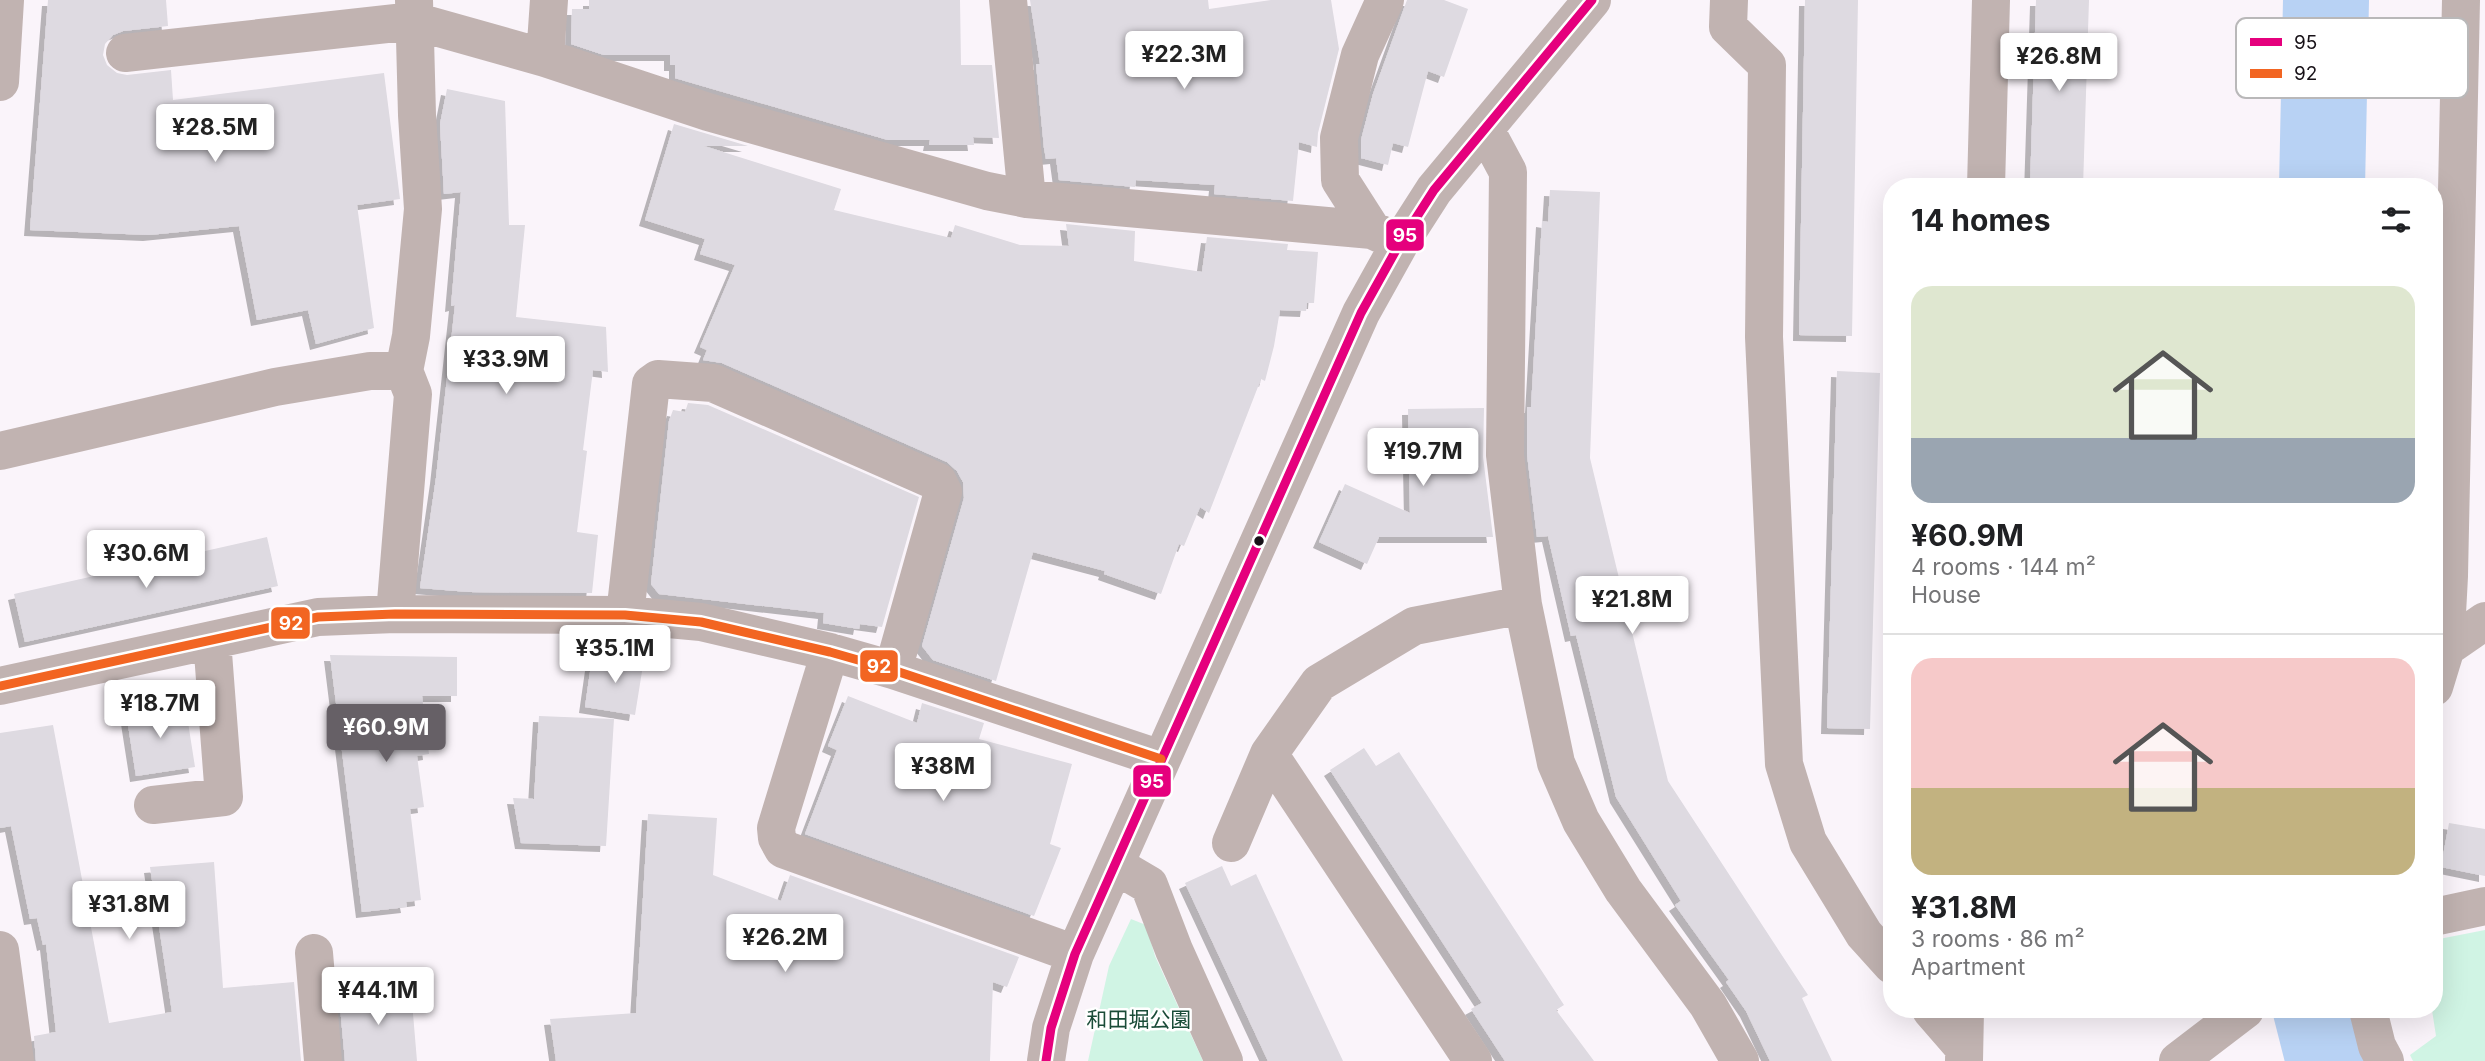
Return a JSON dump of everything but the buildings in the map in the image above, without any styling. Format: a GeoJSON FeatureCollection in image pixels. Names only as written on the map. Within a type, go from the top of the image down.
{"type":"FeatureCollection","features":[{"type":"Feature","properties":{"kind":"street"},"geometry":{"type":"LineString","coordinates":[[0,82],[5,0]]}},
{"type":"Feature","properties":{"kind":"street"},"geometry":{"type":"LineString","coordinates":[[545,58],[549,0]]}},
{"type":"Feature","properties":{"kind":"street"},"geometry":{"type":"LineString","coordinates":[[1008,0],[1027,199]]}},
{"type":"Feature","properties":{"kind":"street"},"geometry":{"type":"LineString","coordinates":[[1385,0],[1360,55],[1339,138],[1340,180],[1386,237]]}},
{"type":"Feature","properties":{"kind":"street"},"geometry":{"type":"LineString","coordinates":[[1046,1061],[1051,1028],[1075,954],[1361,313],[1386,237],[1434,190],[1592,0]]}},
{"type":"Feature","properties":{"kind":"street"},"geometry":{"type":"LineString","coordinates":[[1729,0],[1728,27],[1767,65],[1764,337],[1784,764],[1808,842],[1864,934],[1883,955]]}},
{"type":"Feature","properties":{"kind":"street"},"geometry":{"type":"LineString","coordinates":[[1986,178],[1991,0]]}},
{"type":"Feature","properties":{"kind":"street"},"geometry":{"type":"LineString","coordinates":[[2461,0],[2461,18]]}},
{"type":"Feature","properties":{"kind":"street"},"geometry":{"type":"LineString","coordinates":[[395,614],[413,394],[404,371],[411,336],[423,209],[414,10]]}},
{"type":"Feature","properties":{"kind":"street"},"geometry":{"type":"LineString","coordinates":[[125,53],[414,10],[545,58],[708,112],[987,191],[1027,199],[1386,237]]}},
{"type":"Feature","properties":{"kind":"street"},"geometry":{"type":"LineString","coordinates":[[2443,658],[2446,648],[2459,98]]}},
{"type":"Feature","properties":{"kind":"street"},"geometry":{"type":"LineString","coordinates":[[1485,129],[1508,172],[1505,455],[1523,605],[1556,763],[1581,821],[1623,890],[1708,1005],[1740,1061]]}},
{"type":"Feature","properties":{"kind":"street"},"geometry":{"type":"LineString","coordinates":[[0,451],[275,387],[370,371],[404,371]]}},
{"type":"Feature","properties":{"kind":"street"},"geometry":{"type":"LineString","coordinates":[[625,615],[652,384],[658,379],[713,383],[938,482],[943,492],[893,670]]}},
{"type":"Feature","properties":{"kind":"street"},"geometry":{"type":"LineString","coordinates":[[1231,843],[1269,754],[1319,683],[1414,626],[1523,605]]}},
{"type":"Feature","properties":{"kind":"street"},"geometry":{"type":"LineString","coordinates":[[0,686],[318,617],[395,614],[625,615],[701,622],[830,652],[893,670],[1161,759]]}},
{"type":"Feature","properties":{"kind":"street"},"geometry":{"type":"LineString","coordinates":[[2446,648],[2485,621]]}},
{"type":"Feature","properties":{"kind":"street"},"geometry":{"type":"LineString","coordinates":[[153,805],[224,797],[212,640]]}},
{"type":"Feature","properties":{"kind":"street"},"geometry":{"type":"LineString","coordinates":[[830,652],[776,828],[777,838],[783,849],[1075,954]]}},
{"type":"Feature","properties":{"kind":"street"},"geometry":{"type":"LineString","coordinates":[[1269,754],[1473,1061]]}},
{"type":"Feature","properties":{"kind":"street"},"geometry":{"type":"LineString","coordinates":[[1115,865],[1149,885],[1174,950],[1224,1061]]}},
{"type":"Feature","properties":{"kind":"street"},"geometry":{"type":"LineString","coordinates":[[2443,915],[2485,906]]}},
{"type":"Feature","properties":{"kind":"street"},"geometry":{"type":"LineString","coordinates":[[0,950],[15,1061]]}},
{"type":"Feature","properties":{"kind":"street"},"geometry":{"type":"LineString","coordinates":[[314,953],[323,1061]]}},
{"type":"Feature","properties":{"kind":"street"},"geometry":{"type":"LineString","coordinates":[[1937,1018],[1964,1054]]}},
{"type":"Feature","properties":{"kind":"street"},"geometry":{"type":"LineString","coordinates":[[1964,1054],[1965,1018]]}},
{"type":"Feature","properties":{"kind":"street"},"geometry":{"type":"LineString","coordinates":[[2178,1061],[2233,1018]]}},
{"type":"Feature","properties":{"kind":"street"},"geometry":{"type":"LineString","coordinates":[[2370,1018],[2377,1046],[2385,1061]]}},
{"type":"Feature","properties":{"kind":"green space","name":"和田堀公園"},"geometry":{"type":"Polygon","coordinates":[[[1131,919],[1146,925],[1155,956],[1203,1061],[1088,1061],[1109,966],[1131,919]]]}},
{"type":"Feature","properties":{"kind":"green space"},"geometry":{"type":"Polygon","coordinates":[[[2485,930],[2485,1061],[2413,1061],[2410,1055],[2436,1036],[2433,1018],[2443,1018],[2443,938],[2485,930]]]}},
{"type":"Feature","properties":{"kind":"waterway"},"geometry":{"type":"LineString","coordinates":[[2326,0],[2326,18]]}},
{"type":"Feature","properties":{"kind":"waterway"},"geometry":{"type":"LineString","coordinates":[[2322,178],[2324,98]]}},
{"type":"Feature","properties":{"kind":"waterway"},"geometry":{"type":"LineString","coordinates":[[2318,1018],[2329,1061]]}},
{"type":"Feature","properties":{"kind":"transit line","name":"95"},"geometry":{"type":"LineString","coordinates":[[1046,1061],[1051,1028],[1075,954],[1361,313],[1400,243],[1434,190],[1592,0]]}},
{"type":"Feature","properties":{"kind":"transit line","name":"92"},"geometry":{"type":"LineString","coordinates":[[0,686],[318,617],[395,614],[625,615],[701,622],[830,652],[893,670],[1161,759]]}}]}
